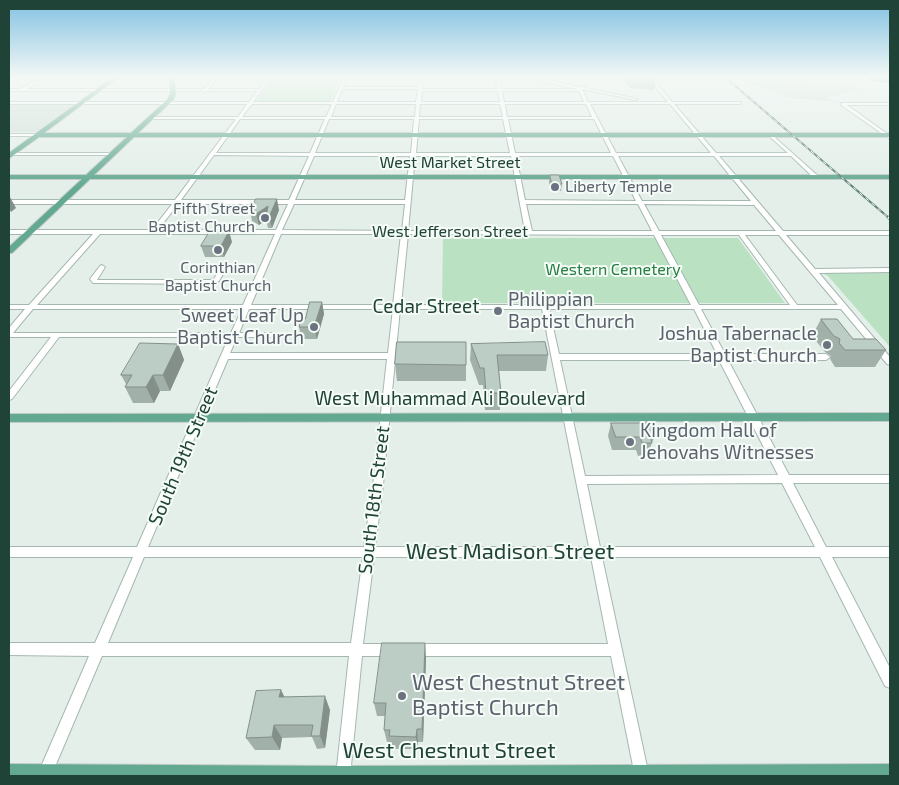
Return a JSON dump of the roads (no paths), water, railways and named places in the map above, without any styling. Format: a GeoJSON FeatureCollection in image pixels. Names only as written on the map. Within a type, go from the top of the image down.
{"type":"FeatureCollection","features":[{"type":"Feature","properties":{"kind":"main road"},"geometry":{"type":"LineString","coordinates":[[10,155],[66,115]]}},
{"type":"Feature","properties":{"kind":"main road"},"geometry":{"type":"LineString","coordinates":[[9,251],[154,115]]}},
{"type":"Feature","properties":{"kind":"main road"},"geometry":{"type":"LineString","coordinates":[[38,135],[889,136]]}},
{"type":"Feature","properties":{"kind":"main road","name":"West Market Street"},"geometry":{"type":"LineString","coordinates":[[9,177],[890,177]]}},
{"type":"Feature","properties":{"kind":"main road","name":"West Muhammad Ali Boulevard"},"geometry":{"type":"LineString","coordinates":[[9,418],[890,417]]}},
{"type":"Feature","properties":{"kind":"main road","name":"West Chestnut Street"},"geometry":{"type":"LineString","coordinates":[[9,773],[45,775],[343,776],[890,773]]}},
{"type":"Feature","properties":{"kind":"street"},"geometry":{"type":"LineString","coordinates":[[154,232],[242,115]]}},
{"type":"Feature","properties":{"kind":"street","name":"South 19th Street"},"geometry":{"type":"LineString","coordinates":[[45,775],[330,115]]}},
{"type":"Feature","properties":{"kind":"street","name":"South 18th Street"},"geometry":{"type":"LineString","coordinates":[[343,776],[417,115]]}},
{"type":"Feature","properties":{"kind":"street"},"geometry":{"type":"LineString","coordinates":[[505,115],[529,233]]}},
{"type":"Feature","properties":{"kind":"street"},"geometry":{"type":"LineString","coordinates":[[593,115],[639,203],[668,251],[677,275],[696,307],[720,357],[890,681]]}},
{"type":"Feature","properties":{"kind":"street"},"geometry":{"type":"LineString","coordinates":[[680,115],[890,362]]}},
{"type":"Feature","properties":{"kind":"street"},"geometry":{"type":"LineString","coordinates":[[858,115],[889,136]]}},
{"type":"Feature","properties":{"kind":"street"},"geometry":{"type":"LineString","coordinates":[[151,118],[595,118]]}},
{"type":"Feature","properties":{"kind":"street"},"geometry":{"type":"LineString","coordinates":[[9,135],[38,135]]}},
{"type":"Feature","properties":{"kind":"street"},"geometry":{"type":"LineString","coordinates":[[771,135],[816,177]]}},
{"type":"Feature","properties":{"kind":"street"},"geometry":{"type":"LineString","coordinates":[[10,155],[112,154]]}},
{"type":"Feature","properties":{"kind":"street"},"geometry":{"type":"LineString","coordinates":[[212,154],[792,155]]}},
{"type":"Feature","properties":{"kind":"street"},"geometry":{"type":"LineString","coordinates":[[9,202],[407,202]]}},
{"type":"Feature","properties":{"kind":"street"},"geometry":{"type":"LineString","coordinates":[[523,202],[755,203]]}},
{"type":"Feature","properties":{"kind":"street","name":"West Jefferson Street"},"geometry":{"type":"LineString","coordinates":[[9,232],[890,233]]}},
{"type":"Feature","properties":{"kind":"street"},"geometry":{"type":"LineString","coordinates":[[9,334],[98,232]]}},
{"type":"Feature","properties":{"kind":"street"},"geometry":{"type":"LineString","coordinates":[[740,233],[795,307]]}},
{"type":"Feature","properties":{"kind":"street"},"geometry":{"type":"LineString","coordinates":[[102,267],[93,279],[95,282],[210,282],[217,280],[224,267]]}},
{"type":"Feature","properties":{"kind":"street"},"geometry":{"type":"LineString","coordinates":[[813,271],[890,270]]}},
{"type":"Feature","properties":{"kind":"street","name":"Cedar Street"},"geometry":{"type":"LineString","coordinates":[[9,307],[844,307]]}},
{"type":"Feature","properties":{"kind":"street"},"geometry":{"type":"LineString","coordinates":[[545,307],[596,552],[614,650],[642,775]]}},
{"type":"Feature","properties":{"kind":"street"},"geometry":{"type":"LineString","coordinates":[[9,334],[276,335]]}},
{"type":"Feature","properties":{"kind":"street"},"geometry":{"type":"LineString","coordinates":[[9,397],[57,335]]}},
{"type":"Feature","properties":{"kind":"street"},"geometry":{"type":"LineString","coordinates":[[226,356],[391,356]]}},
{"type":"Feature","properties":{"kind":"street"},"geometry":{"type":"LineString","coordinates":[[555,357],[826,357]]}},
{"type":"Feature","properties":{"kind":"street"},"geometry":{"type":"LineString","coordinates":[[580,480],[890,479]]}},
{"type":"Feature","properties":{"kind":"street","name":"West Madison Street"},"geometry":{"type":"LineString","coordinates":[[9,552],[890,552]]}},
{"type":"Feature","properties":{"kind":"street"},"geometry":{"type":"LineString","coordinates":[[9,649],[614,650]]}},
{"type":"Feature","properties":{"kind":"railway"},"geometry":{"type":"LineString","coordinates":[[769,115],[889,218]]}},
{"type":"Feature","properties":{"kind":"place","name":"Liberty Temple"},"geometry":{"type":"Point","coordinates":[555,187]}},
{"type":"Feature","properties":{"kind":"place","name":"Fifth Street Baptist Church"},"geometry":{"type":"Point","coordinates":[265,218]}},
{"type":"Feature","properties":{"kind":"place","name":"Corinthian Baptist Church"},"geometry":{"type":"Point","coordinates":[218,250]}},
{"type":"Feature","properties":{"kind":"place","name":"Philippian Baptist Church"},"geometry":{"type":"Point","coordinates":[498,311]}},
{"type":"Feature","properties":{"kind":"place","name":"Sweet Leaf Up Baptist Church"},"geometry":{"type":"Point","coordinates":[314,327]}},
{"type":"Feature","properties":{"kind":"place","name":"Joshua Tabernacle Baptist Church"},"geometry":{"type":"Point","coordinates":[827,345]}},
{"type":"Feature","properties":{"kind":"place","name":"Kingdom Hall of Jehovahs Witnesses"},"geometry":{"type":"Point","coordinates":[630,442]}},
{"type":"Feature","properties":{"kind":"place","name":"West Chestnut Street Baptist Church"},"geometry":{"type":"Point","coordinates":[402,696]}},
{"type":"Feature","properties":{"kind":"park label","name":"Western Cemetery"},"geometry":{"type":"Point","coordinates":[613,270]}}]}
